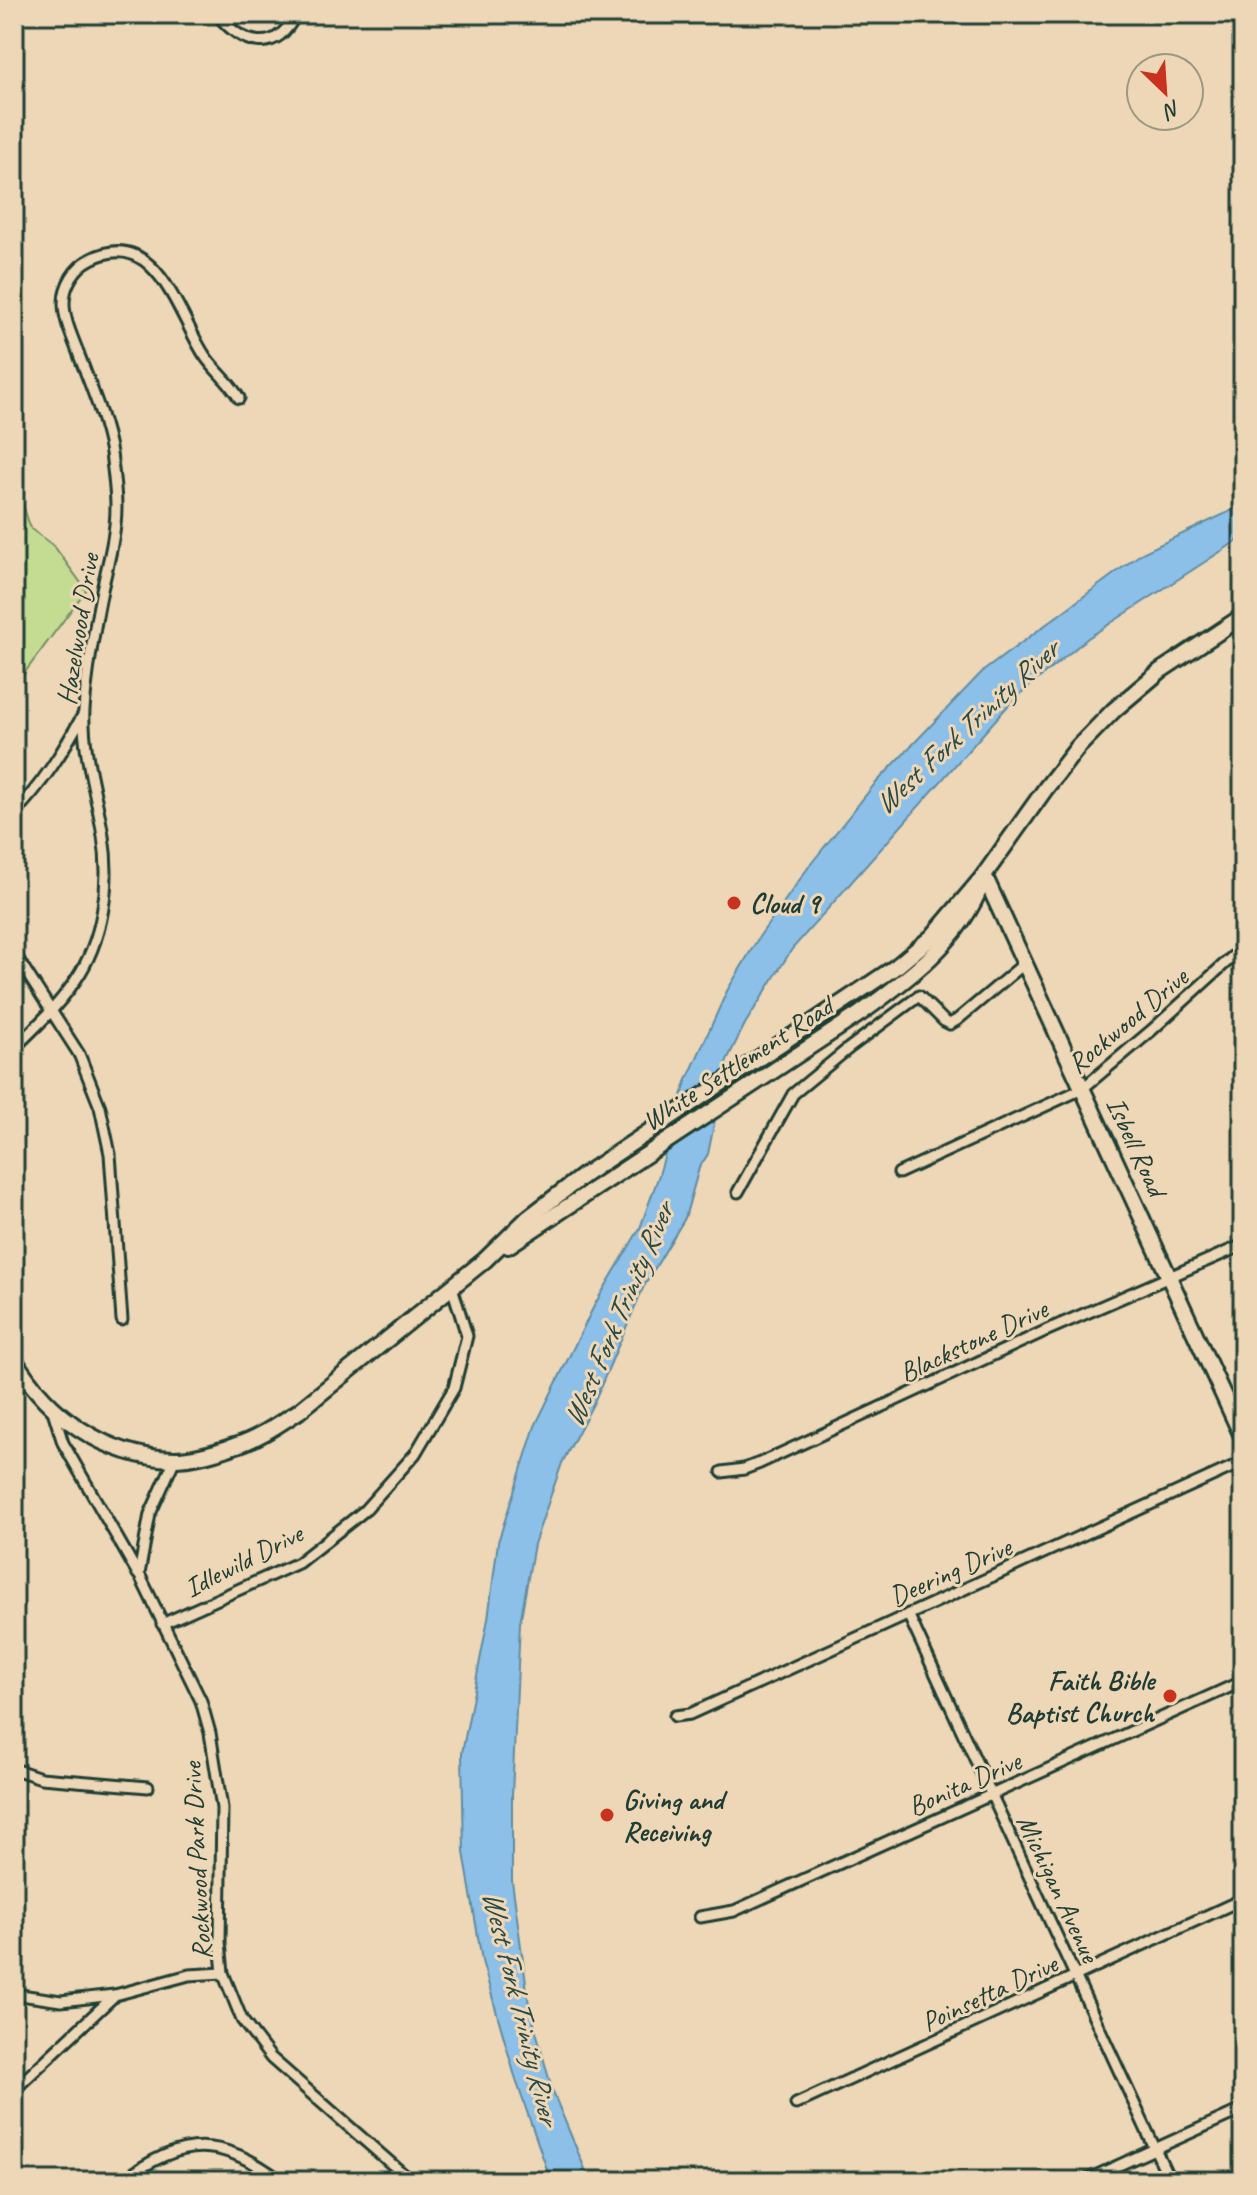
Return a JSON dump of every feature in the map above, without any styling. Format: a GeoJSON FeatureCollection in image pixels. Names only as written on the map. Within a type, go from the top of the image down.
{"type":"FeatureCollection","features":[{"type":"Feature","properties":{"kind":"main road","name":"White Settlement Road"},"geometry":{"type":"LineString","coordinates":[[14,1359],[30,1386],[53,1411],[87,1435],[135,1453],[175,1459],[236,1446],[268,1430],[299,1411],[485,1260],[528,1218],[584,1175],[909,957],[932,937],[984,875],[1078,747],[1114,710],[1160,671],[1243,616]]}},
{"type":"Feature","properties":{"kind":"main road","name":"White Settlement Road"},"geometry":{"type":"LineString","coordinates":[[485,1260],[903,982],[937,951],[974,905],[984,875]]}},
{"type":"Feature","properties":{"kind":"main road","name":"Isbell Road"},"geometry":{"type":"LineString","coordinates":[[984,875],[1243,1438]]}},
{"type":"Feature","properties":{"kind":"street"},"geometry":{"type":"LineString","coordinates":[[217,14],[233,31],[254,42],[265,43],[283,33],[296,14]]}},
{"type":"Feature","properties":{"kind":"street","name":"Hazelwood Drive"},"geometry":{"type":"LineString","coordinates":[[14,1048],[52,1011],[77,980],[105,898],[104,837],[89,765],[84,713],[92,645],[114,533],[116,507],[107,432],[67,323],[65,289],[78,268],[89,259],[117,252],[143,261],[168,284],[204,355],[239,398]]}},
{"type":"Feature","properties":{"kind":"street"},"geometry":{"type":"LineString","coordinates":[[14,813],[54,767],[84,713]]}},
{"type":"Feature","properties":{"kind":"street","name":"Rockwood Drive"},"geometry":{"type":"LineString","coordinates":[[899,1173],[1082,1089],[1243,947]]}},
{"type":"Feature","properties":{"kind":"street"},"geometry":{"type":"LineString","coordinates":[[14,953],[79,1054],[100,1107],[110,1154],[122,1320]]}},
{"type":"Feature","properties":{"kind":"street"},"geometry":{"type":"LineString","coordinates":[[738,1192],[793,1094],[849,1048],[919,996],[950,1024],[1025,963]]}},
{"type":"Feature","properties":{"kind":"street","name":"Blackstone Drive"},"geometry":{"type":"LineString","coordinates":[[722,1472],[760,1463],[1045,1331],[1243,1245]]}},
{"type":"Feature","properties":{"kind":"street","name":"Idlewild Drive"},"geometry":{"type":"LineString","coordinates":[[162,1624],[298,1563],[364,1511],[415,1454],[454,1388],[467,1336],[452,1287]]}},
{"type":"Feature","properties":{"kind":"street"},"geometry":{"type":"LineString","coordinates":[[1228,1406],[1243,1399]]}},
{"type":"Feature","properties":{"kind":"street","name":"Rockwood Park Drive"},"geometry":{"type":"LineString","coordinates":[[53,1411],[63,1443],[139,1574],[201,1701],[217,1765],[222,1808],[220,1942],[223,1973],[242,2020],[271,2058],[411,2181]]}},
{"type":"Feature","properties":{"kind":"street"},"geometry":{"type":"LineString","coordinates":[[139,1574],[150,1514],[175,1459]]}},
{"type":"Feature","properties":{"kind":"street","name":"Deering Drive"},"geometry":{"type":"LineString","coordinates":[[675,1716],[690,1714],[1243,1462]]}},
{"type":"Feature","properties":{"kind":"street","name":"Michigan Avenue"},"geometry":{"type":"LineString","coordinates":[[908,1614],[1170,2181]]}},
{"type":"Feature","properties":{"kind":"street","name":"Bonita Drive"},"geometry":{"type":"LineString","coordinates":[[700,1917],[734,1911],[1243,1681]]}},
{"type":"Feature","properties":{"kind":"street"},"geometry":{"type":"LineString","coordinates":[[14,1769],[41,1778],[148,1787]]}},
{"type":"Feature","properties":{"kind":"street","name":"Poinsetta Drive"},"geometry":{"type":"LineString","coordinates":[[796,2104],[1243,1899]]}},
{"type":"Feature","properties":{"kind":"street"},"geometry":{"type":"LineString","coordinates":[[14,1994],[61,2001],[115,1995],[189,1975],[223,1973]]}},
{"type":"Feature","properties":{"kind":"street"},"geometry":{"type":"LineString","coordinates":[[14,2090],[115,1995]]}},
{"type":"Feature","properties":{"kind":"street"},"geometry":{"type":"LineString","coordinates":[[1084,2181],[1243,2109]]}},
{"type":"Feature","properties":{"kind":"street"},"geometry":{"type":"LineString","coordinates":[[123,2181],[162,2155],[176,2150],[217,2148],[243,2156],[281,2181]]}},
{"type":"Feature","properties":{"kind":"green space"},"geometry":{"type":"Polygon","coordinates":[[[14,479],[31,529],[54,546],[86,590],[14,687],[14,479]]]}},
{"type":"Feature","properties":{"kind":"water","name":"West Fork Trinity River"},"geometry":{"type":"Polygon","coordinates":[[[1243,505],[1243,537],[1088,638],[1014,699],[792,949],[745,1024],[727,1060],[708,1154],[699,1168],[685,1218],[643,1288],[594,1402],[562,1463],[534,1544],[520,1623],[512,1795],[512,1881],[529,2005],[552,2090],[590,2181],[551,2181],[516,2080],[482,1961],[464,1852],[462,1753],[488,1619],[498,1542],[535,1426],[595,1304],[640,1228],[686,1082],[727,991],[759,937],[810,865],[874,785],[982,672],[1142,553],[1243,505]]]}},
{"type":"Feature","properties":{"kind":"place","name":"Cloud 9"},"geometry":{"type":"Point","coordinates":[734,903]}},
{"type":"Feature","properties":{"kind":"place","name":"Faith Bible Baptist Church"},"geometry":{"type":"Point","coordinates":[1170,1696]}},
{"type":"Feature","properties":{"kind":"place","name":"Giving and Receiving"},"geometry":{"type":"Point","coordinates":[607,1815]}}]}
